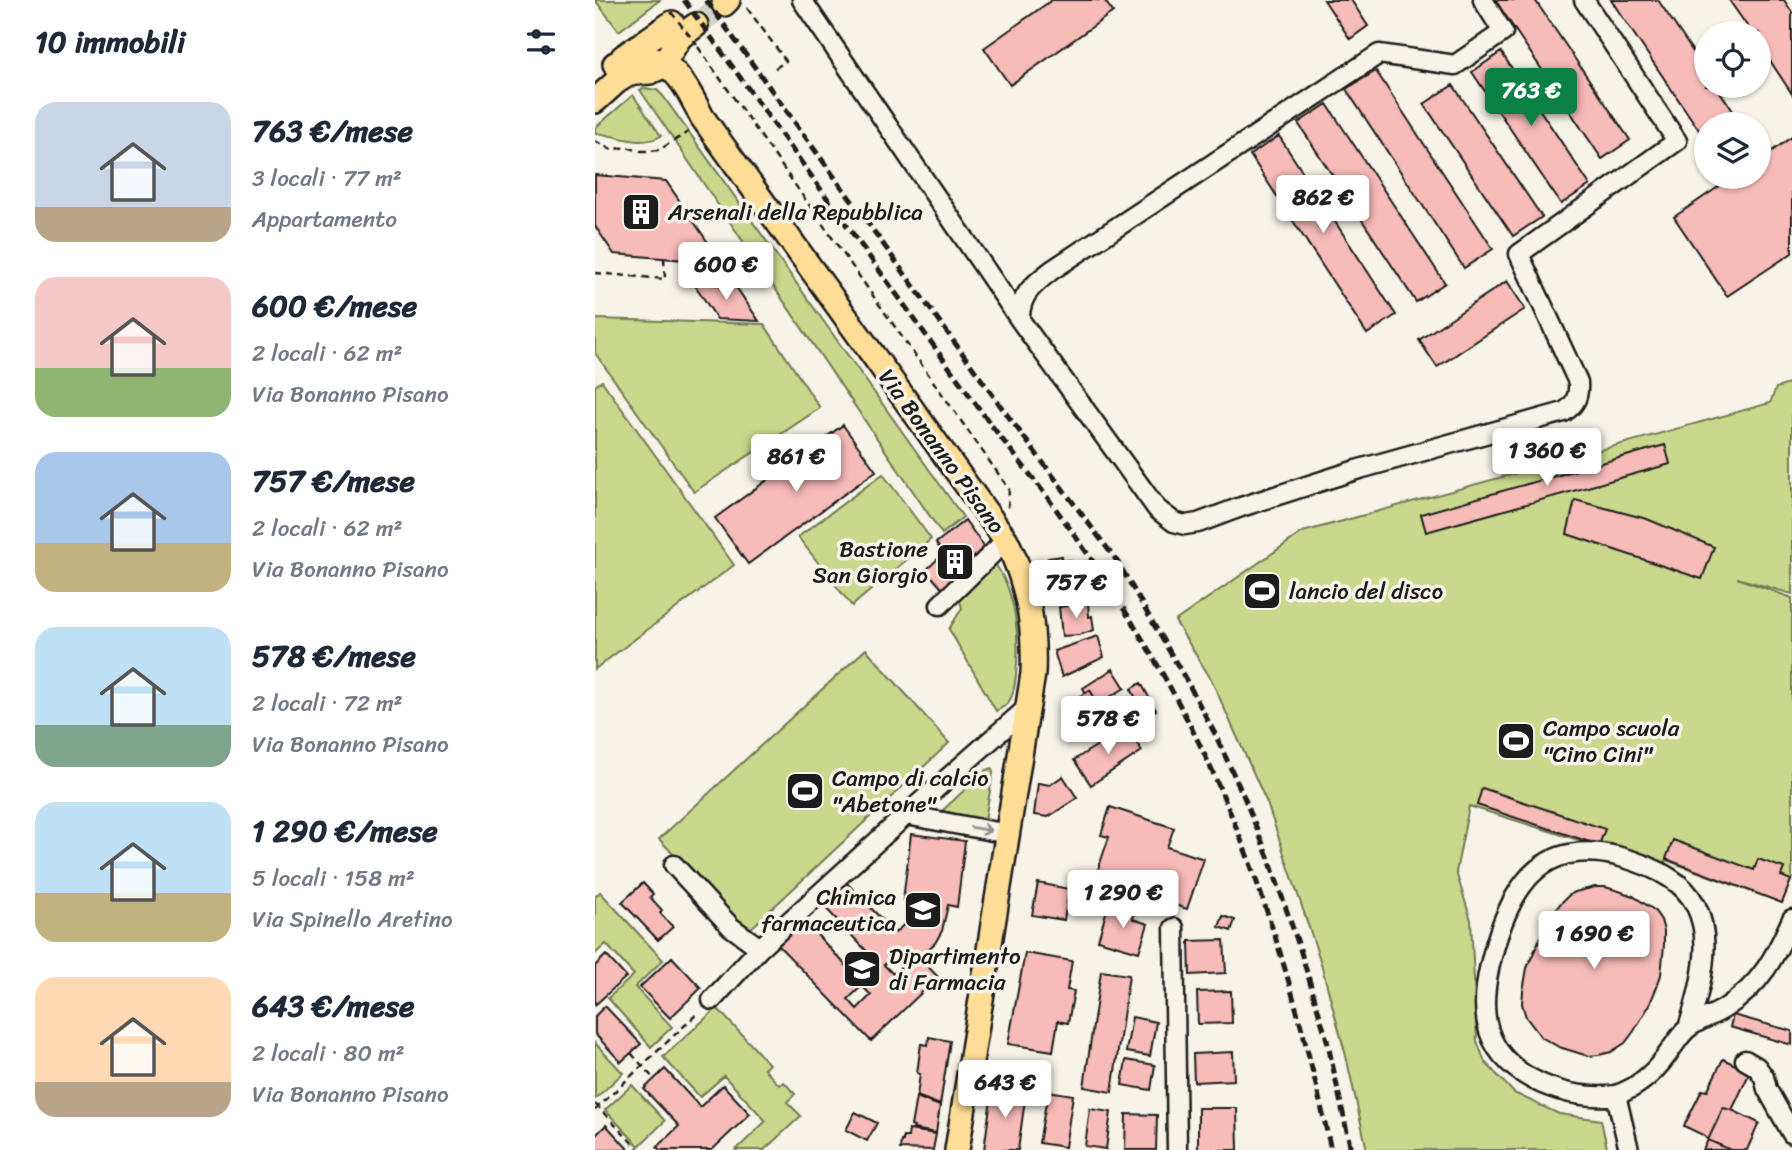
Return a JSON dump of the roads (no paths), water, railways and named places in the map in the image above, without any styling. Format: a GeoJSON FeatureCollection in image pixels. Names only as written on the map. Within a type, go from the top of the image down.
{"type":"FeatureCollection","features":[{"type":"Feature","properties":{"kind":"main road"},"geometry":{"type":"LineString","coordinates":[[595,101],[616,82],[635,73],[652,59],[684,23]]}},
{"type":"Feature","properties":{"kind":"main road"},"geometry":{"type":"LineString","coordinates":[[595,80],[615,64],[652,59]]}},
{"type":"Feature","properties":{"kind":"main road","name":"Via Bonanno Pisano"},"geometry":{"type":"LineString","coordinates":[[652,59],[663,79],[696,124],[1006,540],[1020,569],[1031,612],[1033,662],[957,1150]]}},
{"type":"Feature","properties":{"kind":"street"},"geometry":{"type":"LineString","coordinates":[[802,0],[1020,320],[1157,509],[1165,516],[1185,525],[1356,470],[1564,412],[1572,407],[1577,400],[1579,382],[1519,254],[1677,141],[1584,0]]}},
{"type":"Feature","properties":{"kind":"street"},"geometry":{"type":"LineString","coordinates":[[1020,320],[1021,307],[1033,284],[1379,54],[1455,65],[1503,32],[1483,0]]}},
{"type":"Feature","properties":{"kind":"street"},"geometry":{"type":"LineString","coordinates":[[940,605],[1006,540]]}},
{"type":"Feature","properties":{"kind":"street"},"geometry":{"type":"LineString","coordinates":[[712,1000],[755,953],[1027,708]]}},
{"type":"Feature","properties":{"kind":"street"},"geometry":{"type":"LineString","coordinates":[[906,815],[1008,834]]}},
{"type":"Feature","properties":{"kind":"street"},"geometry":{"type":"LineString","coordinates":[[1591,851],[1650,866],[1676,881],[1686,891],[1695,903],[1704,934],[1702,978],[1688,1028],[1655,1070],[1632,1088],[1616,1095],[1579,1095],[1534,1080],[1506,1060],[1489,1031],[1486,1000],[1490,961],[1505,915],[1536,870],[1545,862],[1561,855],[1591,851]]}},
{"type":"Feature","properties":{"kind":"street"},"geometry":{"type":"LineString","coordinates":[[674,865],[755,953]]}},
{"type":"Feature","properties":{"kind":"street"},"geometry":{"type":"LineString","coordinates":[[1688,1028],[1731,1004],[1753,986],[1773,960],[1792,919]]}},
{"type":"Feature","properties":{"kind":"street"},"geometry":{"type":"LineString","coordinates":[[1174,928],[1177,1150]]}},
{"type":"Feature","properties":{"kind":"street"},"geometry":{"type":"LineString","coordinates":[[1745,1060],[1757,1067],[1764,1077],[1767,1089],[1792,1134]]}},
{"type":"Feature","properties":{"kind":"street"},"geometry":{"type":"LineString","coordinates":[[1616,1095],[1629,1150]]}},
{"type":"Feature","properties":{"kind":"tunnel"},"geometry":{"type":"LineString","coordinates":[[696,25],[724,4]]}},
{"type":"Feature","properties":{"kind":"railway"},"geometry":{"type":"LineString","coordinates":[[684,0],[986,418],[1065,522],[1127,614],[1165,678],[1221,792],[1260,892],[1292,994],[1331,1150]]}},
{"type":"Feature","properties":{"kind":"railway"},"geometry":{"type":"LineString","coordinates":[[706,0],[1005,412],[1117,561],[1189,685],[1244,797],[1269,859],[1327,1040],[1351,1150]]}},
{"type":"Feature","properties":{"kind":"place","name":"Arsenali della Repubblica"},"geometry":{"type":"Point","coordinates":[641,212]}},
{"type":"Feature","properties":{"kind":"place","name":"Bastione San Giorgio"},"geometry":{"type":"Point","coordinates":[955,562]}},
{"type":"Feature","properties":{"kind":"place","name":"lancio del disco"},"geometry":{"type":"Point","coordinates":[1262,591]}},
{"type":"Feature","properties":{"kind":"place","name":"Campo scuola \"Cino Cini\""},"geometry":{"type":"Point","coordinates":[1516,741]}},
{"type":"Feature","properties":{"kind":"place","name":"Campo di calcio \"Abetone\""},"geometry":{"type":"Point","coordinates":[805,791]}},
{"type":"Feature","properties":{"kind":"place","name":"Chimica farmaceutica"},"geometry":{"type":"Point","coordinates":[923,910]}},
{"type":"Feature","properties":{"kind":"place","name":"Dipartimento di Farmacia"},"geometry":{"type":"Point","coordinates":[862,969]}}]}
